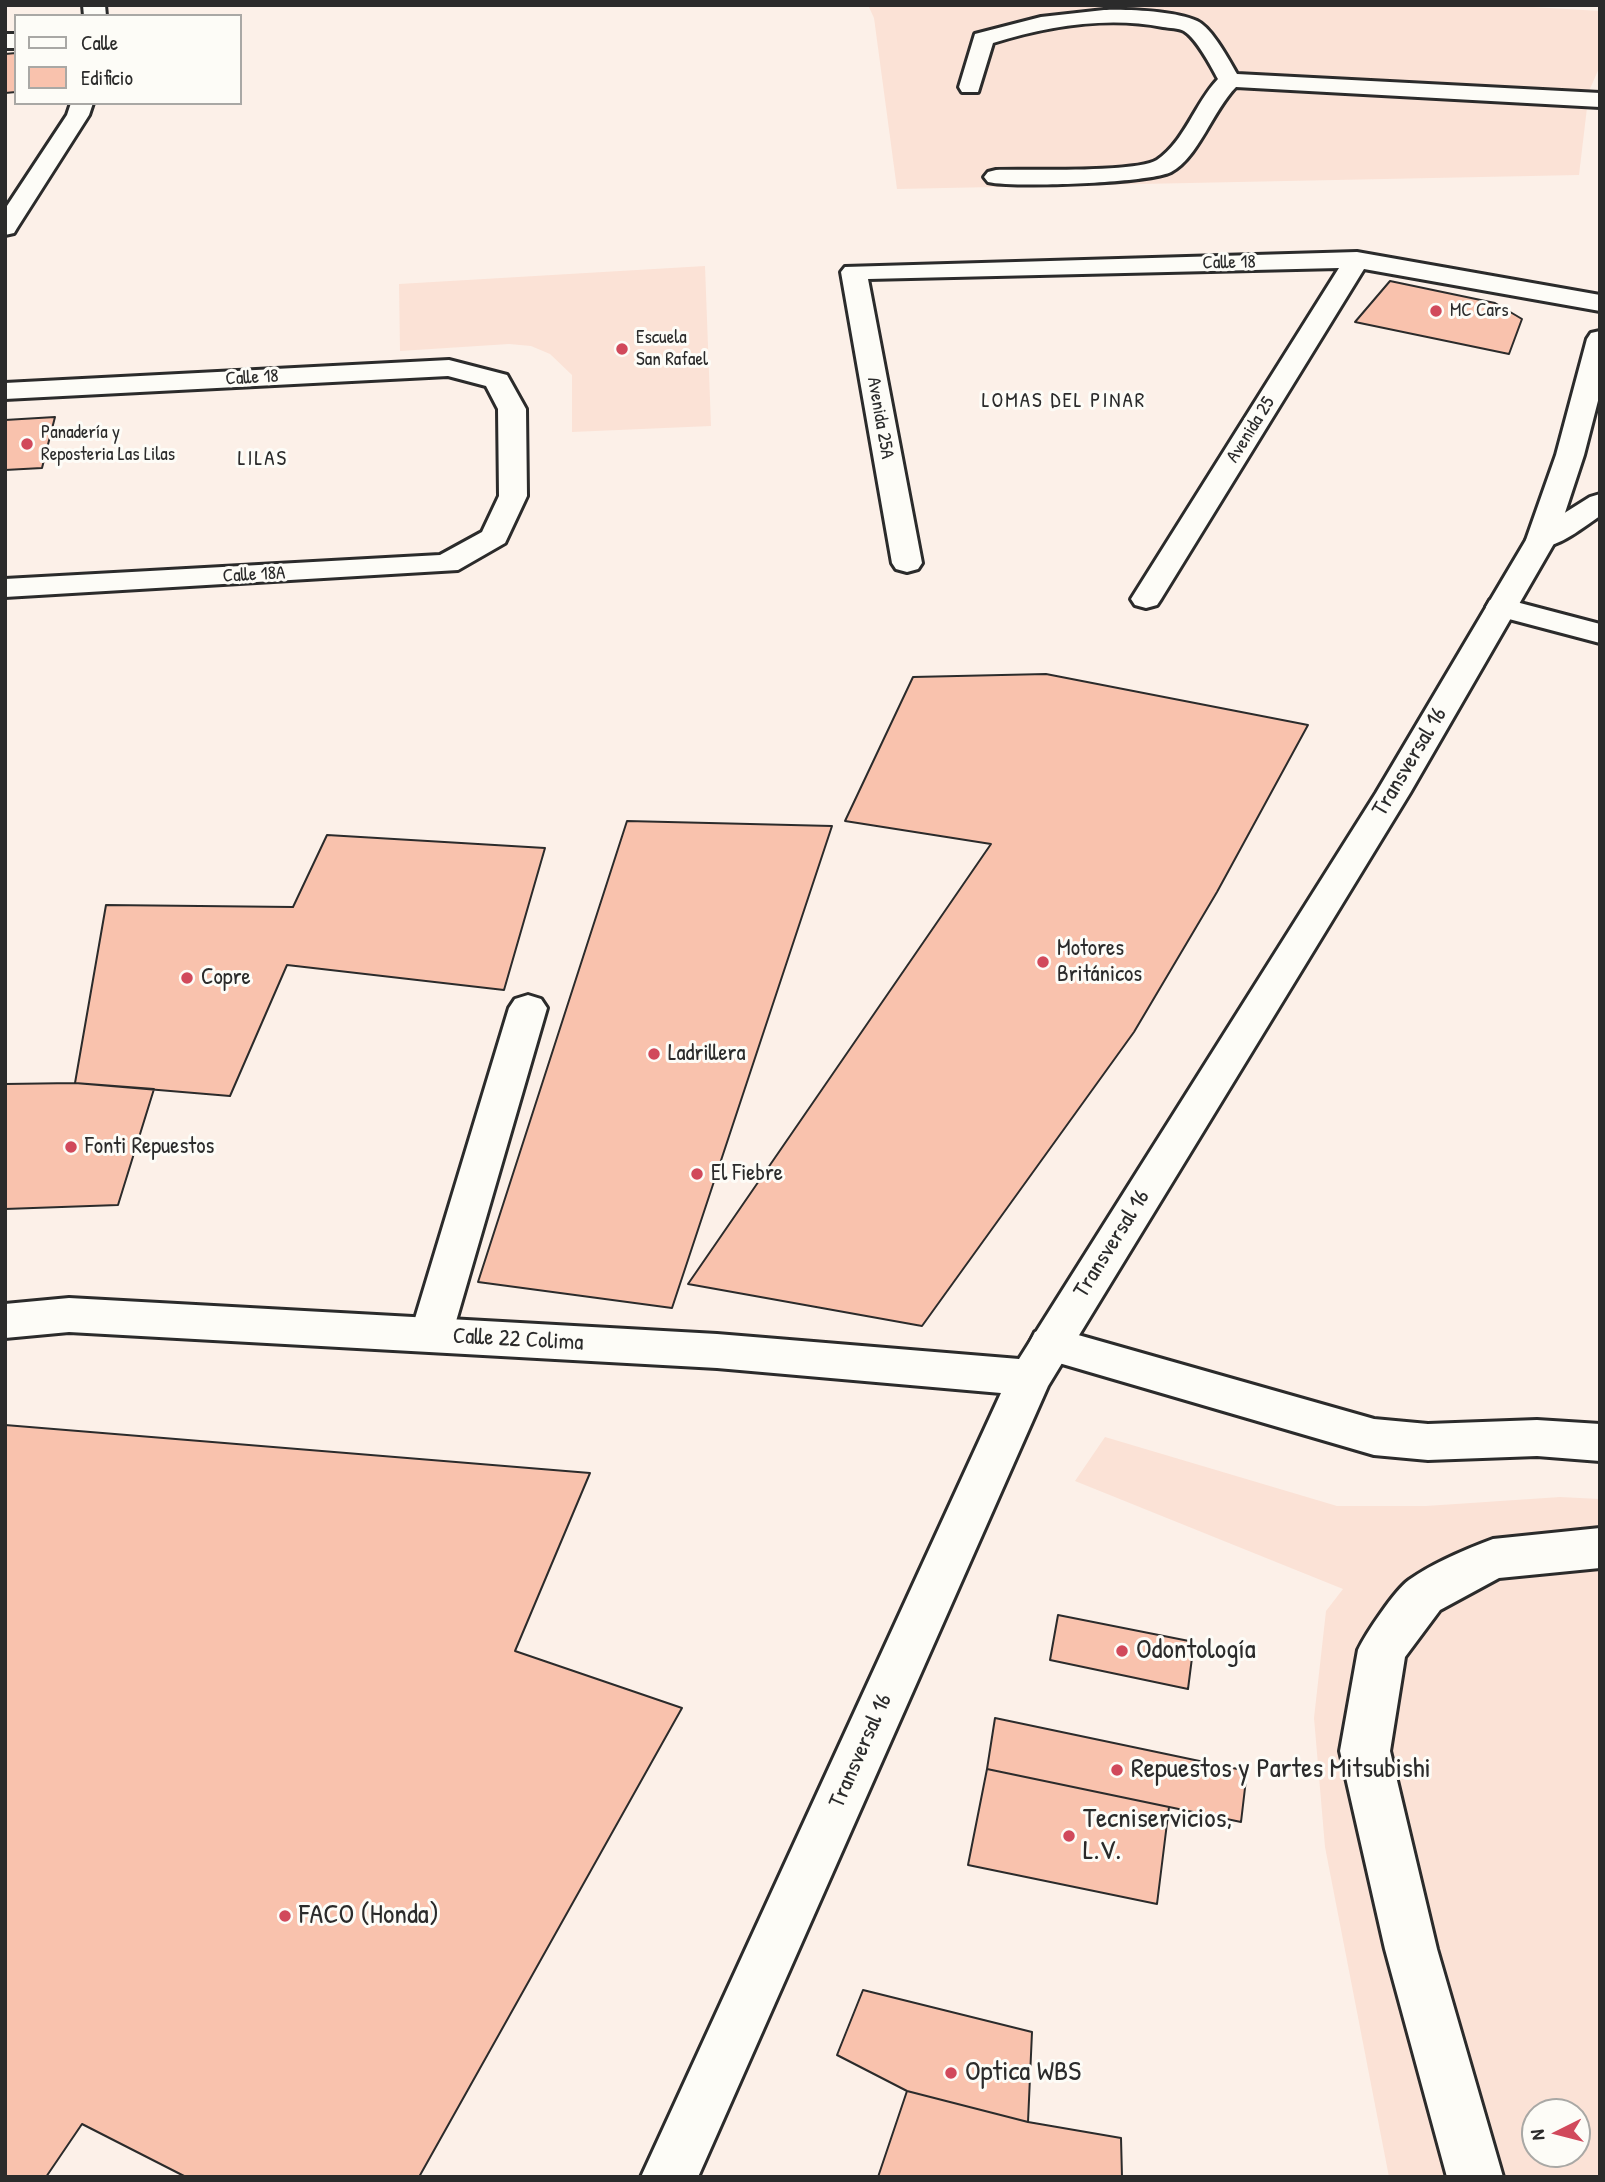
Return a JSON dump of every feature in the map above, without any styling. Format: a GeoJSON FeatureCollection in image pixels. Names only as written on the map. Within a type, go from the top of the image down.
{"type":"FeatureCollection","features":[{"type":"Feature","properties":{"kind":"street"},"geometry":{"type":"LineString","coordinates":[[970,87],[983,39],[1010,30],[1068,19],[1141,17],[1191,26],[1214,53],[1230,80]]}},
{"type":"Feature","properties":{"kind":"street"},"geometry":{"type":"LineString","coordinates":[[996,177],[1115,175],[1163,167],[1187,143],[1214,96],[1230,80],[1600,100]]}},
{"type":"Feature","properties":{"kind":"street"},"geometry":{"type":"LineString","coordinates":[[5,228],[78,115],[81,105]]}},
{"type":"Feature","properties":{"kind":"street","name":"Calle 18"},"geometry":{"type":"LineString","coordinates":[[854,272],[1357,260],[1600,303]]}},
{"type":"Feature","properties":{"kind":"street","name":"Avenida 25"},"geometry":{"type":"LineString","coordinates":[[1146,599],[1357,260]]}},
{"type":"Feature","properties":{"kind":"street","name":"Avenida 25A"},"geometry":{"type":"LineString","coordinates":[[854,272],[907,564]]}},
{"type":"Feature","properties":{"kind":"street","name":"Transversal 16"},"geometry":{"type":"LineString","coordinates":[[668,2177],[1040,1361],[1393,793],[1541,540],[1570,454],[1600,340]]}},
{"type":"Feature","properties":{"kind":"street","name":"Calle 18"},"geometry":{"type":"LineString","coordinates":[[5,391],[449,368],[498,381],[512,409],[513,496],[495,537]]}},
{"type":"Feature","properties":{"kind":"street"},"geometry":{"type":"LineString","coordinates":[[1541,540],[1600,503]]}},
{"type":"Feature","properties":{"kind":"street","name":"Calle 18A"},"geometry":{"type":"LineString","coordinates":[[5,588],[447,564],[495,537]]}},
{"type":"Feature","properties":{"kind":"street"},"geometry":{"type":"LineString","coordinates":[[1501,607],[1600,634]]}},
{"type":"Feature","properties":{"kind":"street"},"geometry":{"type":"LineString","coordinates":[[431,1335],[528,1008]]}},
{"type":"Feature","properties":{"kind":"street","name":"Calle 22 Colima"},"geometry":{"type":"LineString","coordinates":[[5,1321],[69,1315],[717,1351],[1040,1361],[1374,1437],[1429,1442],[1537,1438],[1600,1443]]}},
{"type":"Feature","properties":{"kind":"street"},"geometry":{"type":"LineString","coordinates":[[1475,2177],[1411,1949],[1365,1751],[1382,1650],[1424,1595],[1493,1559],[1600,1548]]}},
{"type":"Feature","properties":{"kind":"shaded area"},"geometry":{"type":"Polygon","coordinates":[[[868,5],[1499,5],[1600,11],[1600,66],[1589,91],[1579,175],[897,189],[874,18],[868,5]]]}},
{"type":"Feature","properties":{"kind":"shaded area","name":"Escuela San Rafael"},"geometry":{"type":"Polygon","coordinates":[[[705,266],[711,426],[572,432],[572,375],[550,354],[531,346],[509,344],[400,351],[399,284],[705,266]]]}},
{"type":"Feature","properties":{"kind":"shaded area"},"geometry":{"type":"Polygon","coordinates":[[[1105,1437],[1337,1506],[1426,1506],[1560,1497],[1600,1499],[1600,2177],[1389,2177],[1325,1847],[1314,1718],[1326,1611],[1343,1589],[1075,1481],[1105,1437]]]}},
{"type":"Feature","properties":{"kind":"building"},"geometry":{"type":"Polygon","coordinates":[[[14,53],[14,92],[5,93],[5,54],[14,53]]]}},
{"type":"Feature","properties":{"kind":"building","name":"MC Cars"},"geometry":{"type":"Polygon","coordinates":[[[1390,281],[1495,303],[1522,319],[1509,354],[1355,322],[1390,281]]]}},
{"type":"Feature","properties":{"kind":"building","name":"Panadería y Reposteria Las Lilas"},"geometry":{"type":"Polygon","coordinates":[[[55,417],[42,468],[5,470],[5,420],[55,417]]]}},
{"type":"Feature","properties":{"kind":"building","name":"Motores Británicos"},"geometry":{"type":"Polygon","coordinates":[[[1046,674],[1308,725],[1217,892],[1134,1032],[922,1326],[688,1284],[991,844],[845,821],[913,677],[1046,674]]]}},
{"type":"Feature","properties":{"kind":"building","name":"Ladrillera"},"geometry":{"type":"Polygon","coordinates":[[[627,821],[832,826],[672,1308],[478,1282],[627,821]]]}},
{"type":"Feature","properties":{"kind":"building","name":"Copre"},"geometry":{"type":"Polygon","coordinates":[[[327,835],[545,848],[504,990],[287,965],[230,1096],[75,1083],[106,905],[293,907],[327,835]]]}},
{"type":"Feature","properties":{"kind":"building","name":"Fonti Repuestos"},"geometry":{"type":"Polygon","coordinates":[[[75,1083],[154,1089],[118,1205],[5,1209],[5,1084],[75,1083]]]}},
{"type":"Feature","properties":{"kind":"building","name":"FACO (Honda)"},"geometry":{"type":"Polygon","coordinates":[[[5,1425],[590,1473],[515,1651],[682,1708],[419,2177],[186,2177],[82,2124],[46,2177],[5,2177],[5,1425]]]}},
{"type":"Feature","properties":{"kind":"building","name":"Odontología"},"geometry":{"type":"Polygon","coordinates":[[[1058,1615],[1194,1642],[1188,1689],[1050,1660],[1058,1615]]]}},
{"type":"Feature","properties":{"kind":"building","name":"Repuestos y Partes Mitsubishi"},"geometry":{"type":"Polygon","coordinates":[[[995,1718],[1247,1771],[1241,1822],[987,1769],[995,1718]]]}},
{"type":"Feature","properties":{"kind":"building","name":"Tecniservicios, L.V."},"geometry":{"type":"Polygon","coordinates":[[[987,1769],[1169,1807],[1157,1904],[968,1865],[987,1769]]]}},
{"type":"Feature","properties":{"kind":"building","name":"Optica WBS"},"geometry":{"type":"Polygon","coordinates":[[[863,1990],[1032,2032],[1028,2122],[907,2091],[837,2055],[863,1990]]]}},
{"type":"Feature","properties":{"kind":"building"},"geometry":{"type":"Polygon","coordinates":[[[907,2091],[1028,2122],[1121,2138],[1122,2177],[878,2177],[907,2091]]]}},
{"type":"Feature","properties":{"kind":"place","name":"MC Cars"},"geometry":{"type":"Point","coordinates":[1436,311]}},
{"type":"Feature","properties":{"kind":"place","name":"Escuela San Rafael"},"geometry":{"type":"Point","coordinates":[622,349]}},
{"type":"Feature","properties":{"kind":"place","name":"Panadería y Reposteria Las Lilas"},"geometry":{"type":"Point","coordinates":[27,444]}},
{"type":"Feature","properties":{"kind":"place","name":"Motores Británicos"},"geometry":{"type":"Point","coordinates":[1043,962]}},
{"type":"Feature","properties":{"kind":"place","name":"Copre"},"geometry":{"type":"Point","coordinates":[187,978]}},
{"type":"Feature","properties":{"kind":"place","name":"Ladrillera"},"geometry":{"type":"Point","coordinates":[654,1054]}},
{"type":"Feature","properties":{"kind":"place","name":"Fonti Repuestos"},"geometry":{"type":"Point","coordinates":[71,1147]}},
{"type":"Feature","properties":{"kind":"place","name":"El Fiebre"},"geometry":{"type":"Point","coordinates":[697,1174]}},
{"type":"Feature","properties":{"kind":"place","name":"Odontología"},"geometry":{"type":"Point","coordinates":[1122,1651]}},
{"type":"Feature","properties":{"kind":"place","name":"Repuestos y Partes Mitsubishi"},"geometry":{"type":"Point","coordinates":[1117,1770]}},
{"type":"Feature","properties":{"kind":"place","name":"Tecniservicios, L.V."},"geometry":{"type":"Point","coordinates":[1069,1836]}},
{"type":"Feature","properties":{"kind":"place","name":"FACO (Honda)"},"geometry":{"type":"Point","coordinates":[285,1916]}},
{"type":"Feature","properties":{"kind":"place","name":"Optica WBS"},"geometry":{"type":"Point","coordinates":[951,2073]}},
{"type":"Feature","properties":{"kind":"district","name":"LOMAS DEL PINAR"},"geometry":{"type":"Point","coordinates":[1064,401]}},
{"type":"Feature","properties":{"kind":"district","name":"LILAS"},"geometry":{"type":"Point","coordinates":[263,459]}}]}
